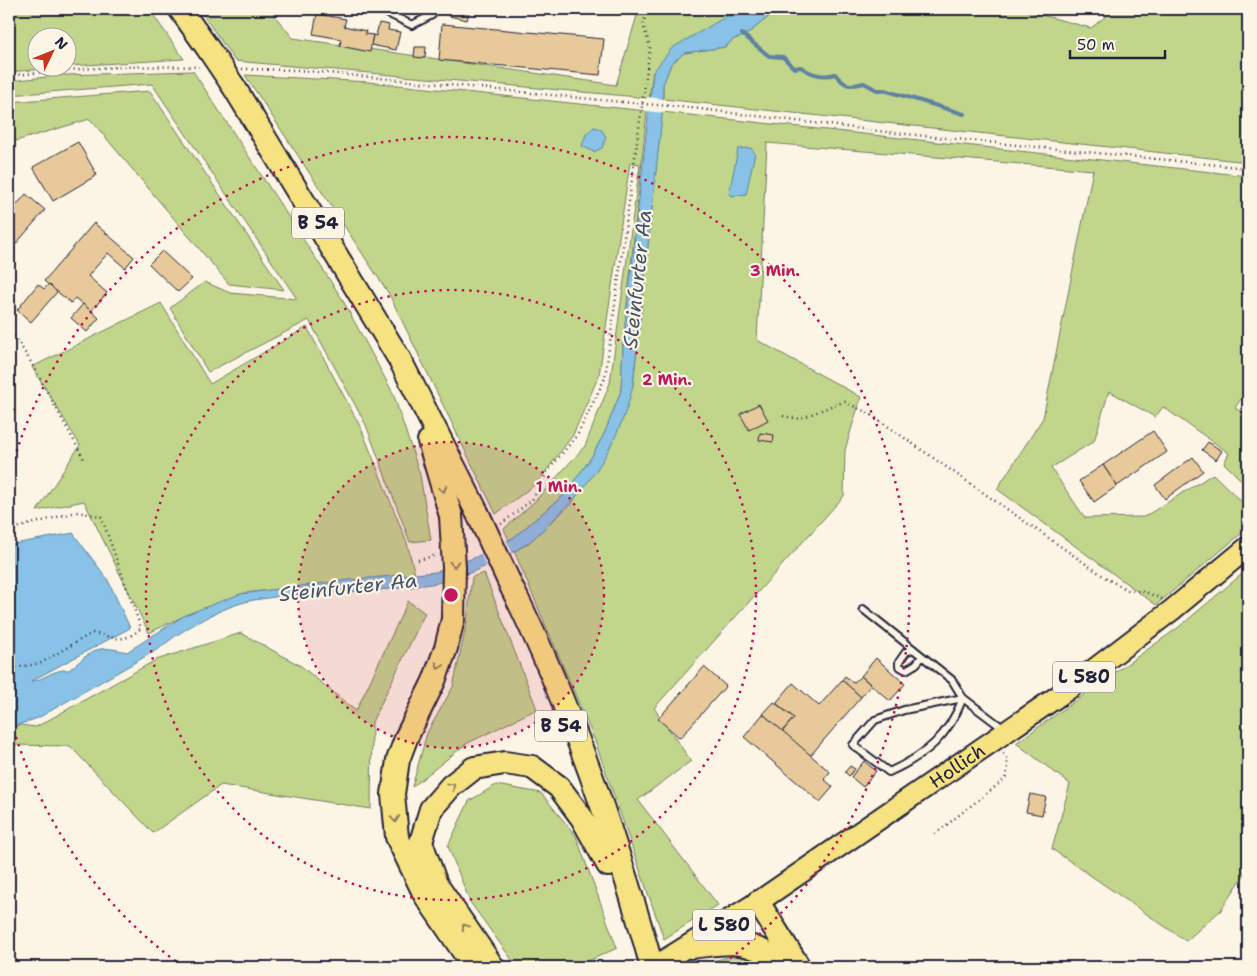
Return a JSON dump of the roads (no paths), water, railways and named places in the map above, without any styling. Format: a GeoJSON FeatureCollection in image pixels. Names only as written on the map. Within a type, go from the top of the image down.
{"type":"FeatureCollection","features":[{"type":"Feature","properties":{"kind":"highway","name":"B 54"},"geometry":{"type":"LineString","coordinates":[[180,9],[205,59],[237,78],[400,360],[477,512],[563,701],[608,821],[653,967]]}},
{"type":"Feature","properties":{"kind":"highway"},"geometry":{"type":"LineString","coordinates":[[400,360],[434,454],[451,516],[454,568],[453,619],[446,648],[434,681],[401,752],[393,794],[397,837],[425,895],[474,967]]}},
{"type":"Feature","properties":{"kind":"highway","name":"B 54"},"geometry":{"type":"LineString","coordinates":[[512,588],[527,640],[561,728],[608,864],[639,967]]}},
{"type":"Feature","properties":{"kind":"highway"},"geometry":{"type":"LineString","coordinates":[[493,967],[436,884],[421,842],[431,809],[450,786],[474,768],[505,763],[532,767],[559,787],[582,818],[608,864]]}},
{"type":"Feature","properties":{"kind":"highway"},"geometry":{"type":"LineString","coordinates":[[758,902],[759,926],[780,963]]}},
{"type":"Feature","properties":{"kind":"highway"},"geometry":{"type":"LineString","coordinates":[[758,902],[798,967]]}},
{"type":"Feature","properties":{"kind":"highway"},"geometry":{"type":"LineString","coordinates":[[690,947],[732,942],[755,946],[780,963]]}},
{"type":"Feature","properties":{"kind":"main road","name":"Hollich"},"geometry":{"type":"LineString","coordinates":[[653,967],[690,947],[758,902],[1067,690],[1172,610],[1248,547]]}},
{"type":"Feature","properties":{"kind":"lane"},"geometry":{"type":"LineString","coordinates":[[384,9],[387,14],[412,25],[432,15],[433,9]]}},
{"type":"Feature","properties":{"kind":"lane"},"geometry":{"type":"LineString","coordinates":[[863,609],[952,680],[963,698],[1001,736]]}},
{"type":"Feature","properties":{"kind":"lane"},"geometry":{"type":"LineString","coordinates":[[913,649],[901,657],[898,662],[902,668],[906,670],[912,668],[922,657]]}},
{"type":"Feature","properties":{"kind":"lane"},"geometry":{"type":"LineString","coordinates":[[963,698],[955,719],[940,739],[914,760],[889,772],[853,745],[875,720],[904,710],[963,698]]}},
{"type":"Feature","properties":{"kind":"water","name":"Steinfurter Aa"},"geometry":{"type":"Polygon","coordinates":[[[753,9],[778,9],[745,36],[734,39],[725,47],[684,53],[671,64],[663,85],[662,116],[633,385],[622,422],[605,457],[570,504],[525,545],[480,569],[442,582],[387,589],[276,597],[254,600],[217,612],[192,626],[160,648],[38,718],[9,728],[9,545],[73,533],[108,580],[130,628],[31,681],[41,679],[54,672],[69,670],[90,653],[101,649],[127,652],[185,615],[240,594],[348,580],[436,572],[476,557],[513,538],[564,495],[591,458],[605,432],[621,391],[623,344],[653,72],[672,48],[727,16],[745,14],[753,9]]]}},
{"type":"Feature","properties":{"kind":"water"},"geometry":{"type":"Polygon","coordinates":[[[594,127],[601,129],[606,137],[602,148],[594,152],[582,146],[586,134],[594,127]]]}},
{"type":"Feature","properties":{"kind":"water"},"geometry":{"type":"Polygon","coordinates":[[[751,148],[755,153],[746,194],[732,196],[729,194],[738,149],[751,148]]]}},
{"type":"Feature","properties":{"kind":"waterway"},"geometry":{"type":"LineString","coordinates":[[742,34],[769,56],[783,57],[794,68],[801,67],[809,72],[822,75],[835,74],[848,84],[864,83],[877,90],[884,90],[964,114]]}}]}
